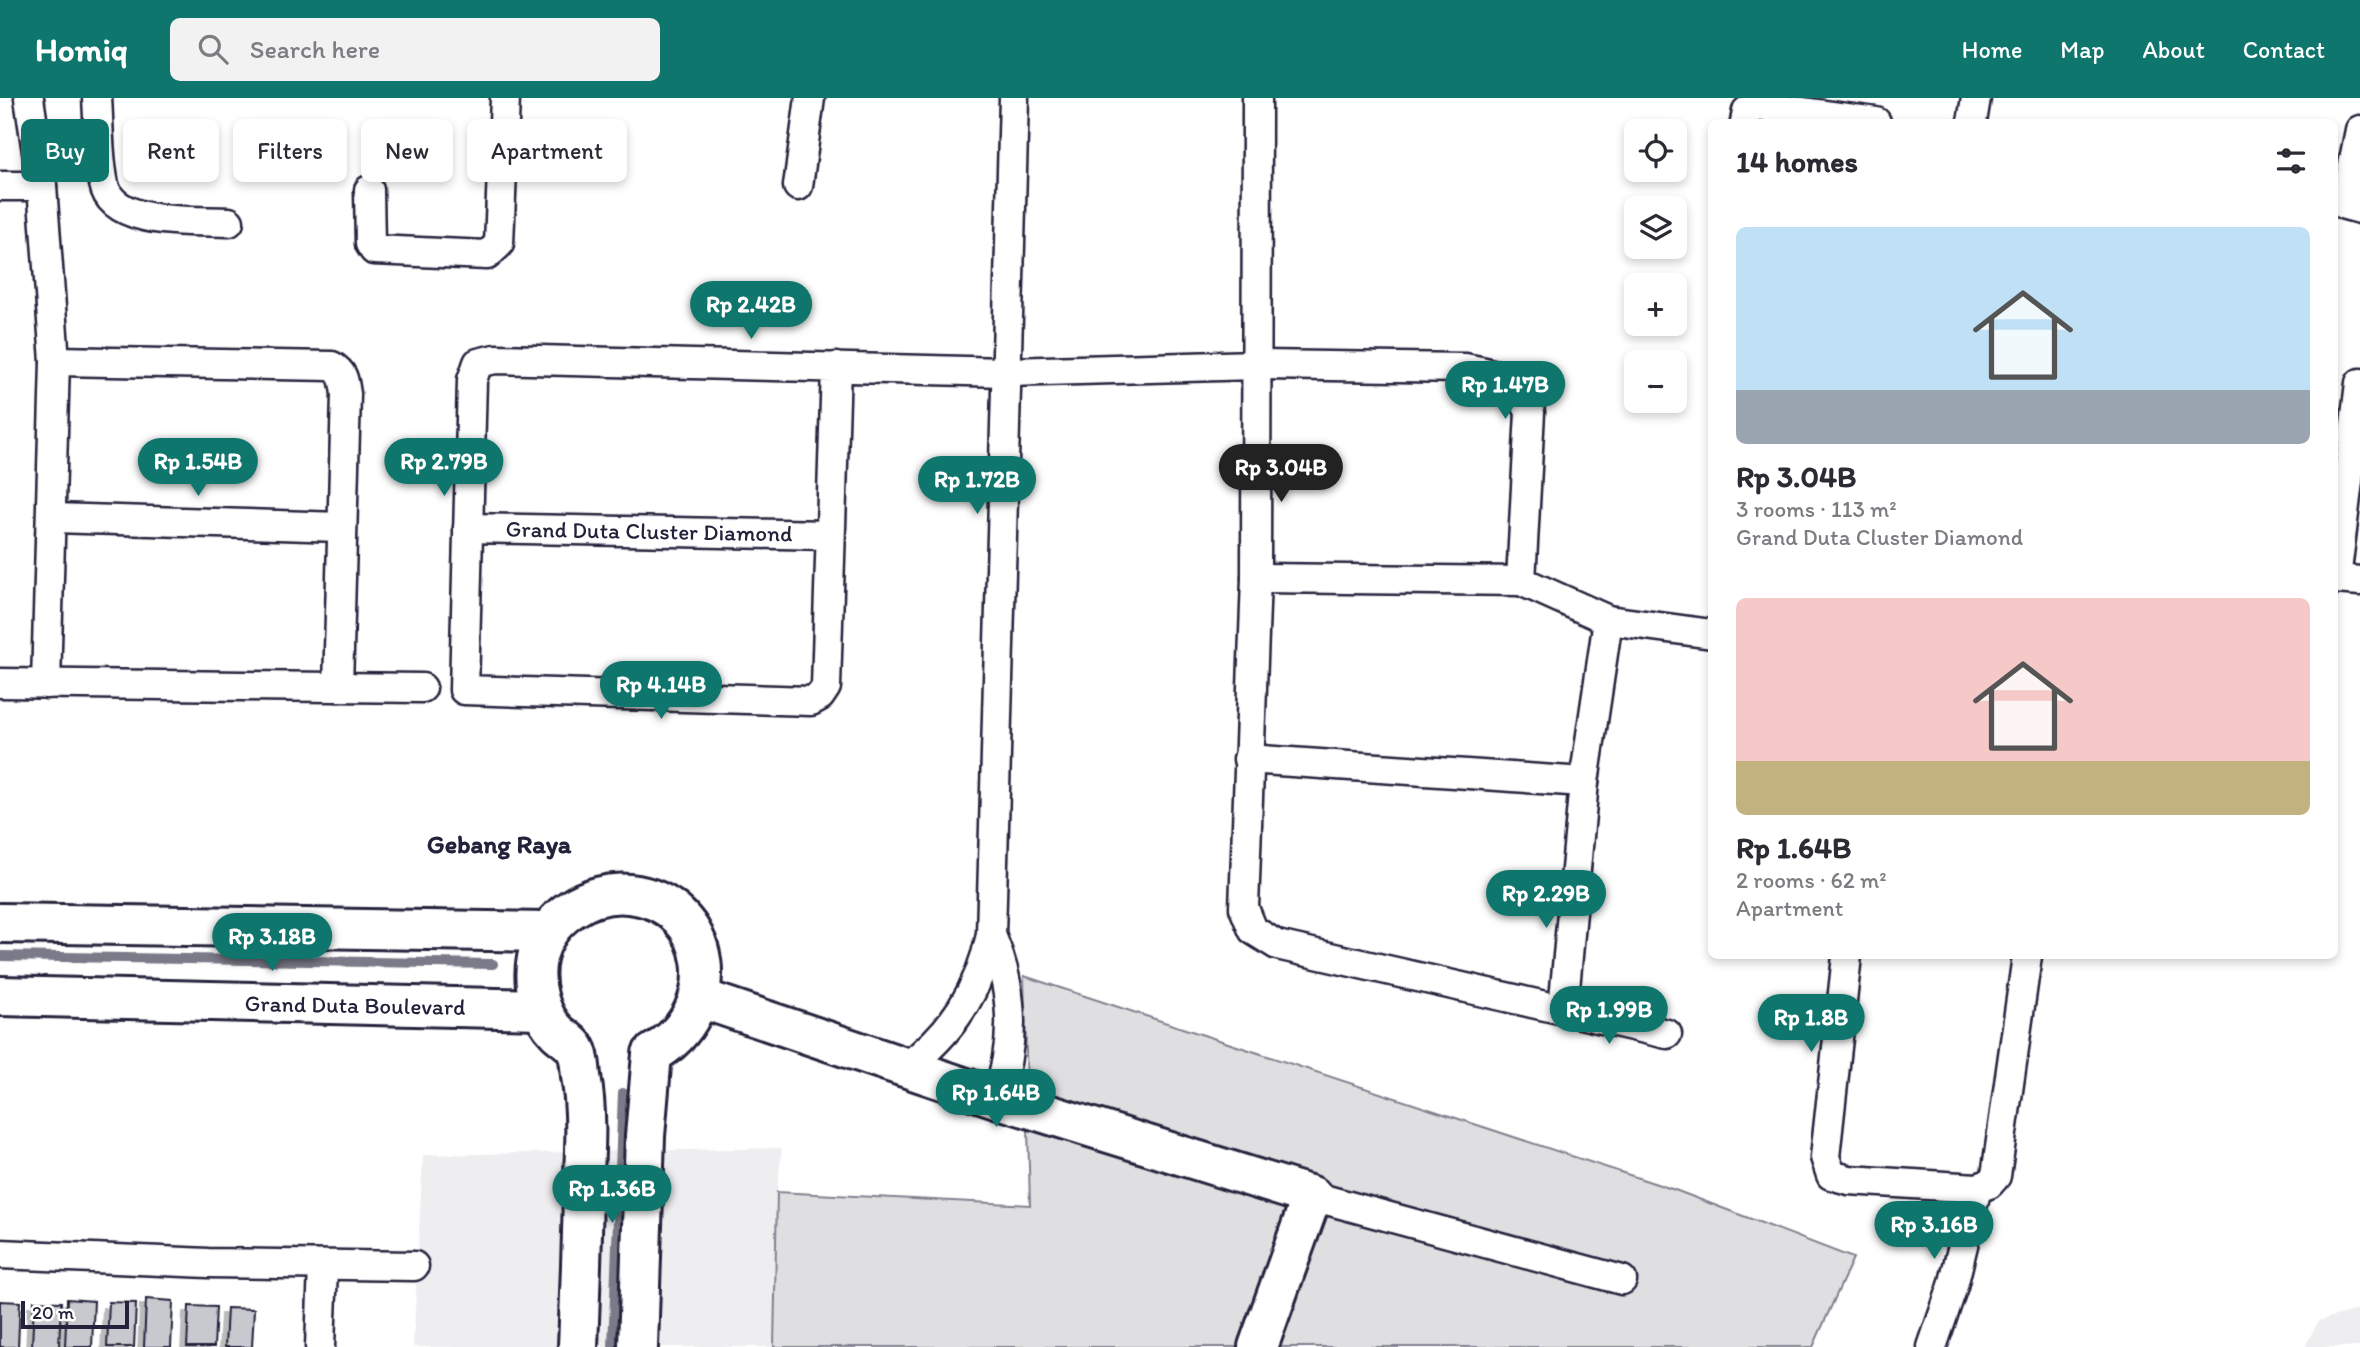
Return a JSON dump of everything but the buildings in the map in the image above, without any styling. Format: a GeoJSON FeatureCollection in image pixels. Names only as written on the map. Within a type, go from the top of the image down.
{"type":"FeatureCollection","features":[{"type":"Feature","properties":{"kind":"street"},"geometry":{"type":"LineString","coordinates":[[29,98],[42,186],[55,361],[47,684]]}},
{"type":"Feature","properties":{"kind":"street"},"geometry":{"type":"LineString","coordinates":[[97,98],[104,186],[118,208],[140,216],[229,222]]}},
{"type":"Feature","properties":{"kind":"street"},"geometry":{"type":"LineString","coordinates":[[369,190],[370,244],[374,250],[487,255],[495,250],[499,244],[505,98]]}},
{"type":"Feature","properties":{"kind":"street"},"geometry":{"type":"LineString","coordinates":[[798,186],[810,98]]}},
{"type":"Feature","properties":{"kind":"street"},"geometry":{"type":"LineString","coordinates":[[906,1068],[937,1042],[963,1010],[981,974],[991,935],[1014,98]]}},
{"type":"Feature","properties":{"kind":"street"},"geometry":{"type":"LineString","coordinates":[[1257,98],[1256,578],[1244,908],[1253,930],[1278,945],[1667,1034]]}},
{"type":"Feature","properties":{"kind":"street"},"geometry":{"type":"LineString","coordinates":[[1972,119],[1976,98]]}},
{"type":"Feature","properties":{"kind":"street"},"geometry":{"type":"LineString","coordinates":[[1746,119],[1747,111],[1757,106],[1831,112],[1862,119]]}},
{"type":"Feature","properties":{"kind":"street"},"geometry":{"type":"LineString","coordinates":[[2347,205],[2360,130]]}},
{"type":"Feature","properties":{"kind":"street"},"geometry":{"type":"LineString","coordinates":[[0,186],[42,186]]}},
{"type":"Feature","properties":{"kind":"street"},"geometry":{"type":"LineString","coordinates":[[836,367],[826,687],[820,696],[811,701],[464,690],[472,380],[478,363],[484,360],[836,367],[1005,372],[1256,365],[1465,368],[1497,374],[1520,388],[1530,412],[1521,580]]}},
{"type":"Feature","properties":{"kind":"street"},"geometry":{"type":"LineString","coordinates":[[55,361],[332,366],[343,376],[346,394],[338,687]]}},
{"type":"Feature","properties":{"kind":"street"},"geometry":{"type":"LineString","coordinates":[[2341,581],[2351,389]]}},
{"type":"Feature","properties":{"kind":"street"},"geometry":{"type":"LineString","coordinates":[[52,519],[341,527]]}},
{"type":"Feature","properties":{"kind":"street","name":"Grand Duta Cluster Diamond"},"geometry":{"type":"LineString","coordinates":[[468,527],[830,535]]}},
{"type":"Feature","properties":{"kind":"street"},"geometry":{"type":"LineString","coordinates":[[1256,578],[1521,580],[1608,620],[1708,633]]}},
{"type":"Feature","properties":{"kind":"street"},"geometry":{"type":"LineString","coordinates":[[1563,1010],[1584,782],[1608,620]]}},
{"type":"Feature","properties":{"kind":"street"},"geometry":{"type":"LineString","coordinates":[[0,683],[422,688]]}},
{"type":"Feature","properties":{"kind":"street"},"geometry":{"type":"LineString","coordinates":[[1248,759],[1584,782]]}},
{"type":"Feature","properties":{"kind":"street"},"geometry":{"type":"LineString","coordinates":[[578,1347],[586,1106],[576,1048],[552,1028],[542,1009],[536,983],[537,957],[548,932],[563,914],[584,901],[607,894],[631,894],[654,901],[674,914],[690,932],[700,954],[703,977],[700,998],[682,1032],[652,1054],[645,1136],[638,1347]]}},
{"type":"Feature","properties":{"kind":"street"},"geometry":{"type":"LineString","coordinates":[[0,923],[548,932]]}},
{"type":"Feature","properties":{"kind":"street"},"geometry":{"type":"LineString","coordinates":[[991,935],[1002,963],[1011,1008],[1009,1054],[996,1098]]}},
{"type":"Feature","properties":{"kind":"street"},"geometry":{"type":"LineString","coordinates":[[1847,959],[1825,1157],[1831,1175],[1849,1180],[1977,1188],[1989,1184],[1996,1176],[2028,959]]}},
{"type":"Feature","properties":{"kind":"street","name":"Grand Duta Boulevard"},"geometry":{"type":"LineString","coordinates":[[0,996],[542,1009]]}},
{"type":"Feature","properties":{"kind":"street"},"geometry":{"type":"LineString","coordinates":[[700,998],[996,1098],[1312,1196],[1622,1280]]}},
{"type":"Feature","properties":{"kind":"street"},"geometry":{"type":"LineString","coordinates":[[1932,1347],[1953,1286],[1977,1188]]}},
{"type":"Feature","properties":{"kind":"street"},"geometry":{"type":"LineString","coordinates":[[1258,1347],[1312,1196]]}},
{"type":"Feature","properties":{"kind":"street"},"geometry":{"type":"LineString","coordinates":[[0,1254],[323,1266],[414,1266]]}},
{"type":"Feature","properties":{"kind":"street"},"geometry":{"type":"LineString","coordinates":[[320,1347],[323,1266]]}},
{"type":"Feature","properties":{"kind":"shaded area"},"geometry":{"type":"Polygon","coordinates":[[[1024,976],[1675,1190],[1853,1258],[1813,1347],[774,1347],[777,1192],[1030,1205],[1024,976]]]}},
{"type":"Feature","properties":{"kind":"shaded area"},"geometry":{"type":"Polygon","coordinates":[[[782,1148],[777,1192],[774,1347],[413,1347],[423,1155],[782,1148]]]}},
{"type":"Feature","properties":{"kind":"shaded area"},"geometry":{"type":"Polygon","coordinates":[[[2360,1309],[2360,1347],[2305,1347],[2318,1321],[2360,1309]]]}},
{"type":"Feature","properties":{"kind":"waterway"},"geometry":{"type":"LineString","coordinates":[[0,956],[493,964]]}},
{"type":"Feature","properties":{"kind":"waterway"},"geometry":{"type":"LineString","coordinates":[[613,1347],[623,1093]]}},
{"type":"Feature","properties":{"kind":"district","name":"Gebang Raya"},"geometry":{"type":"Point","coordinates":[499,844]}}]}
